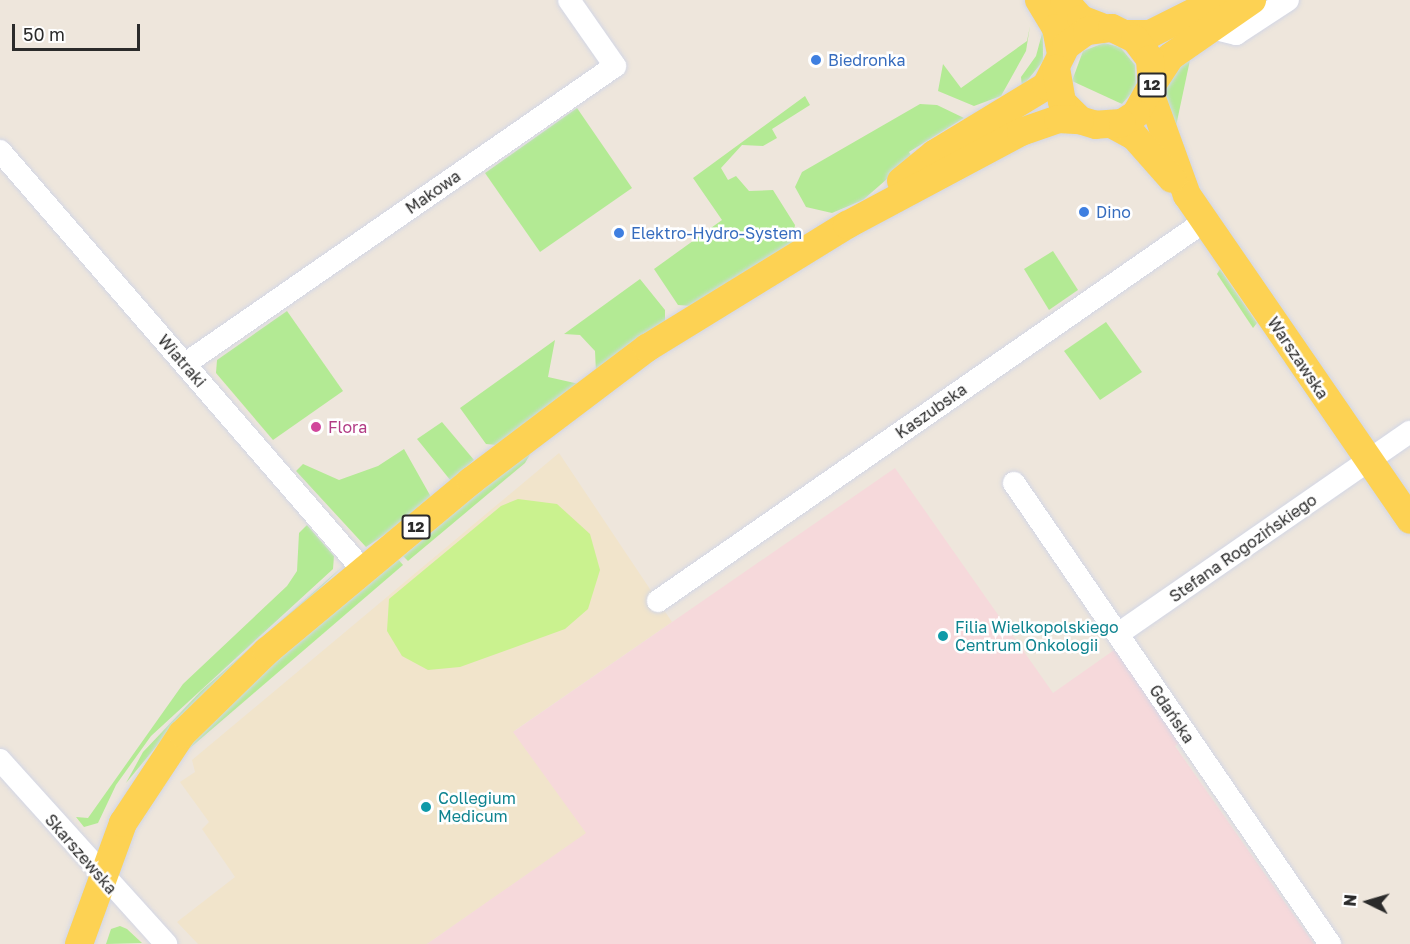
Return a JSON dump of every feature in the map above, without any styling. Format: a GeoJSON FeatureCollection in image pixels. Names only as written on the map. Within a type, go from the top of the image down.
{"type":"FeatureCollection","features":[{"type":"Feature","properties":{"kind":"main road"},"geometry":{"type":"LineString","coordinates":[[1039,0],[1056,28],[1062,102],[1080,120]]}},
{"type":"Feature","properties":{"kind":"main road"},"geometry":{"type":"LineString","coordinates":[[1064,0],[1081,19],[1116,31],[1150,34],[1206,10],[1252,0]]}},
{"type":"Feature","properties":{"kind":"main road"},"geometry":{"type":"LineString","coordinates":[[1151,89],[1170,57],[1206,10]]}},
{"type":"Feature","properties":{"kind":"main road","name":"12"},"geometry":{"type":"LineString","coordinates":[[79,944],[99,876],[136,798],[182,734],[240,674],[363,570],[610,374],[847,225],[1021,132],[1058,119],[1113,125],[1136,114],[1151,89],[1146,52],[1116,31],[1079,34],[1058,61],[1046,86],[934,154],[847,225]]}},
{"type":"Feature","properties":{"kind":"main road","name":"Warszawska"},"geometry":{"type":"LineString","coordinates":[[1151,89],[1187,195]]}},
{"type":"Feature","properties":{"kind":"main road","name":"Warszawska"},"geometry":{"type":"LineString","coordinates":[[1113,125],[1134,136],[1187,195],[1410,520]]}},
{"type":"Feature","properties":{"kind":"street","name":"Makowa"},"geometry":{"type":"LineString","coordinates":[[185,364],[615,66],[569,0]]}},
{"type":"Feature","properties":{"kind":"street"},"geometry":{"type":"LineString","coordinates":[[1206,10],[1236,33],[1288,0]]}},
{"type":"Feature","properties":{"kind":"street","name":"Wiatraki"},"geometry":{"type":"LineString","coordinates":[[0,151],[363,570]]}},
{"type":"Feature","properties":{"kind":"street","name":"Kaszubska"},"geometry":{"type":"LineString","coordinates":[[658,601],[1205,221]]}},
{"type":"Feature","properties":{"kind":"street","name":"Stefana Rogozińskiego"},"geometry":{"type":"LineString","coordinates":[[1118,634],[1410,432]]}},
{"type":"Feature","properties":{"kind":"street","name":"Gdańska"},"geometry":{"type":"LineString","coordinates":[[1014,483],[1330,944]]}},
{"type":"Feature","properties":{"kind":"street","name":"Skarszewska"},"geometry":{"type":"LineString","coordinates":[[0,760],[99,876],[166,944]]}},
{"type":"Feature","properties":{"kind":"shaded area"},"geometry":{"type":"Polygon","coordinates":[[[559,453],[672,622],[514,731],[587,833],[427,944],[198,944],[177,922],[235,877],[202,829],[209,822],[180,782],[195,772],[192,760],[559,453]]]}},
{"type":"Feature","properties":{"kind":"shaded area"},"geometry":{"type":"Polygon","coordinates":[[[895,468],[1053,693],[1117,648],[1182,741],[1175,746],[1314,944],[427,944],[586,833],[513,732],[895,468]]]}},
{"type":"Feature","properties":{"kind":"green space"},"geometry":{"type":"Polygon","coordinates":[[[1030,26],[1026,51],[1001,96],[974,106],[938,91],[943,64],[961,88],[1027,41],[1030,26]]]}},
{"type":"Feature","properties":{"kind":"green space"},"geometry":{"type":"Polygon","coordinates":[[[1043,30],[1043,61],[1022,87],[1021,77],[1036,56],[1043,30]]]}},
{"type":"Feature","properties":{"kind":"green space"},"geometry":{"type":"Polygon","coordinates":[[[1104,43],[1120,47],[1135,65],[1136,88],[1122,104],[1072,81],[1083,51],[1104,43]]]}},
{"type":"Feature","properties":{"kind":"green space"},"geometry":{"type":"Polygon","coordinates":[[[1190,60],[1176,126],[1165,100],[1167,85],[1171,73],[1190,60]]]}},
{"type":"Feature","properties":{"kind":"green space"},"geometry":{"type":"Polygon","coordinates":[[[805,96],[810,105],[772,129],[777,138],[763,146],[742,145],[721,168],[728,180],[736,176],[749,191],[773,190],[795,225],[792,244],[691,306],[678,305],[654,269],[722,220],[693,178],[805,96]]]}},
{"type":"Feature","properties":{"kind":"green space"},"geometry":{"type":"Polygon","coordinates":[[[920,104],[937,105],[964,118],[909,152],[912,157],[863,200],[832,213],[806,207],[795,187],[802,172],[920,104]]]}},
{"type":"Feature","properties":{"kind":"green space"},"geometry":{"type":"Polygon","coordinates":[[[577,108],[632,188],[540,252],[485,173],[577,108]]]}},
{"type":"Feature","properties":{"kind":"green space"},"geometry":{"type":"Polygon","coordinates":[[[1053,251],[1078,290],[1049,310],[1024,269],[1053,251]]]}},
{"type":"Feature","properties":{"kind":"green space"},"geometry":{"type":"Polygon","coordinates":[[[1220,269],[1257,323],[1253,328],[1217,274],[1220,269]]]}},
{"type":"Feature","properties":{"kind":"green space"},"geometry":{"type":"Polygon","coordinates":[[[640,279],[665,310],[665,322],[596,372],[595,351],[580,335],[564,334],[640,279]]]}},
{"type":"Feature","properties":{"kind":"green space"},"geometry":{"type":"Polygon","coordinates":[[[287,311],[343,391],[273,440],[216,373],[217,360],[287,311]]]}},
{"type":"Feature","properties":{"kind":"green space"},"geometry":{"type":"Polygon","coordinates":[[[1106,322],[1142,372],[1100,400],[1064,351],[1106,322]]]}},
{"type":"Feature","properties":{"kind":"green space"},"geometry":{"type":"Polygon","coordinates":[[[555,340],[548,377],[579,384],[496,445],[486,444],[460,408],[555,340]]]}},
{"type":"Feature","properties":{"kind":"green space"},"geometry":{"type":"Polygon","coordinates":[[[442,422],[474,460],[451,481],[417,439],[442,422]]]}},
{"type":"Feature","properties":{"kind":"green space"},"geometry":{"type":"Polygon","coordinates":[[[536,444],[525,463],[408,561],[403,556],[536,444]]]}},
{"type":"Feature","properties":{"kind":"green space"},"geometry":{"type":"Polygon","coordinates":[[[404,449],[431,497],[390,536],[387,533],[366,547],[296,471],[303,464],[339,480],[378,466],[404,449]]]}},
{"type":"Feature","properties":{"kind":"green space"},"geometry":{"type":"Polygon","coordinates":[[[518,499],[557,504],[590,534],[600,570],[588,609],[565,629],[460,667],[428,670],[402,656],[387,631],[389,599],[501,506],[518,499]]]}},
{"type":"Feature","properties":{"kind":"green space"},"geometry":{"type":"Polygon","coordinates":[[[307,525],[334,556],[333,569],[151,736],[116,785],[98,823],[84,827],[76,817],[88,818],[183,684],[287,586],[297,571],[299,533],[307,525]]]}},
{"type":"Feature","properties":{"kind":"green space"},"geometry":{"type":"Polygon","coordinates":[[[398,559],[403,565],[176,760],[246,682],[398,559]]]}},
{"type":"Feature","properties":{"kind":"green space"},"geometry":{"type":"Polygon","coordinates":[[[341,568],[160,742],[126,783],[143,752],[201,691],[341,568]]]}},
{"type":"Feature","properties":{"kind":"green space"},"geometry":{"type":"Polygon","coordinates":[[[120,926],[127,929],[142,943],[106,944],[111,929],[120,926]]]}},
{"type":"Feature","properties":{"kind":"place","name":"Biedronka"},"geometry":{"type":"Point","coordinates":[816,60]}},
{"type":"Feature","properties":{"kind":"place","name":"Dino"},"geometry":{"type":"Point","coordinates":[1084,212]}},
{"type":"Feature","properties":{"kind":"place","name":"Elektro-Hydro-System"},"geometry":{"type":"Point","coordinates":[619,233]}},
{"type":"Feature","properties":{"kind":"place","name":"Flora"},"geometry":{"type":"Point","coordinates":[316,427]}},
{"type":"Feature","properties":{"kind":"place","name":"Filia Wielkopolskiego Centrum Onkologii"},"geometry":{"type":"Point","coordinates":[943,636]}},
{"type":"Feature","properties":{"kind":"place","name":"Collegium Medicum"},"geometry":{"type":"Point","coordinates":[426,807]}}]}
